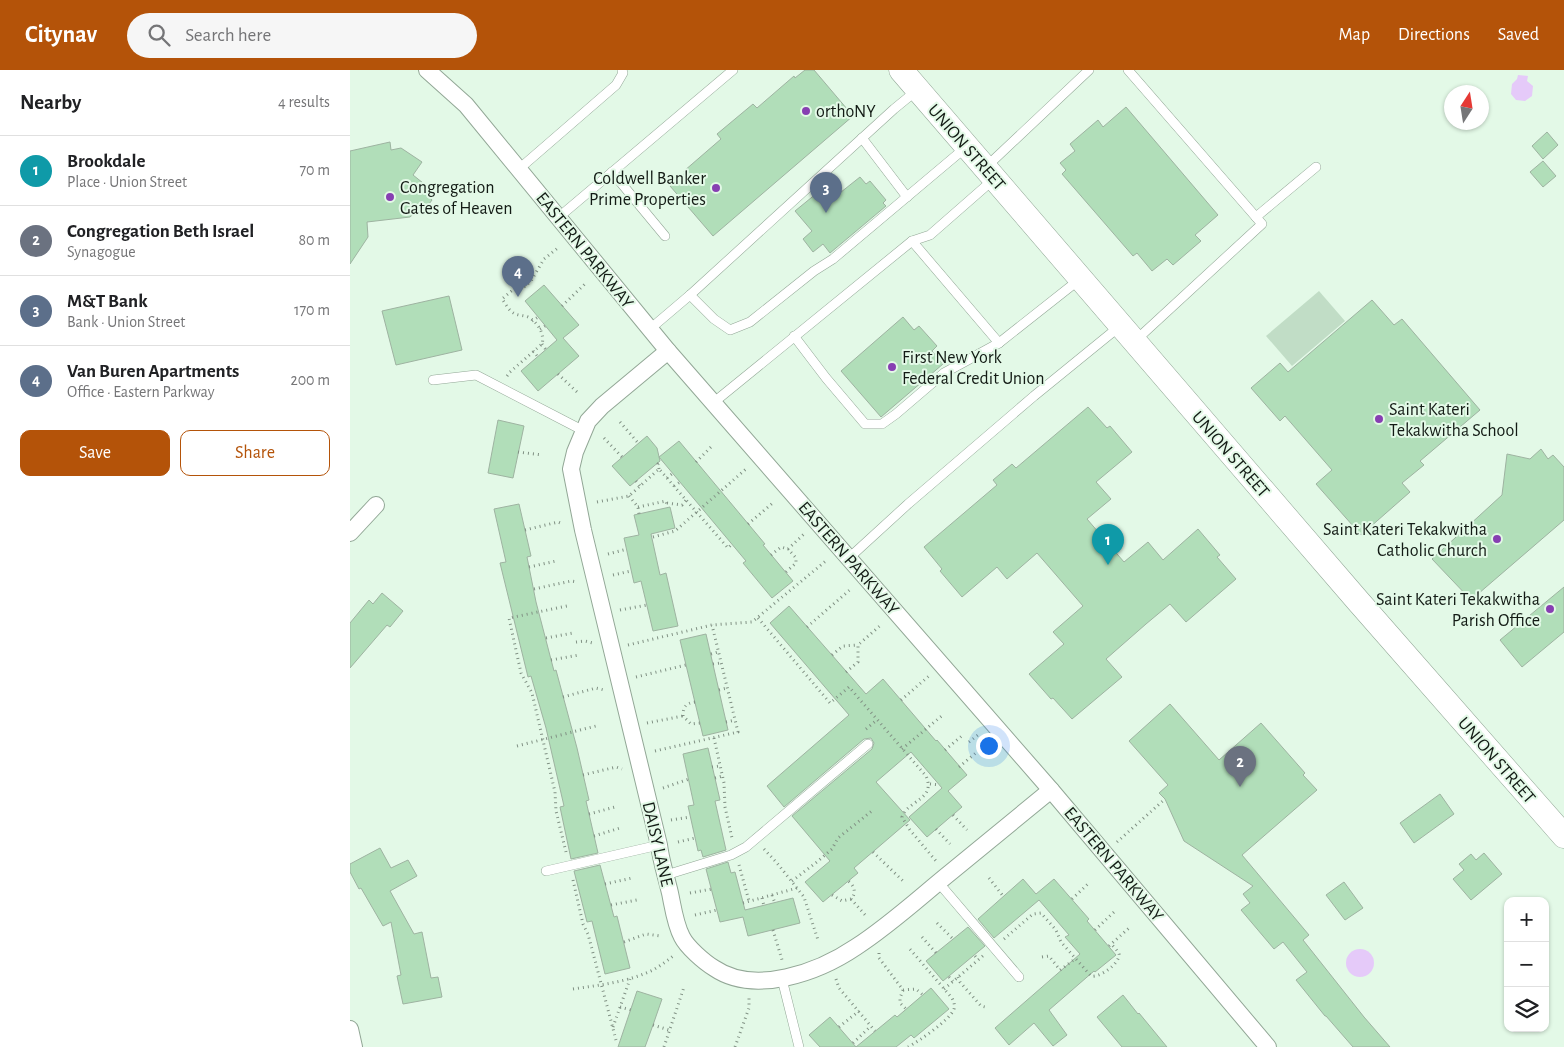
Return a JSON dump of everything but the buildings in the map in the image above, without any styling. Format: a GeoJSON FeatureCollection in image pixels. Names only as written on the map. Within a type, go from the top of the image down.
{"type":"FeatureCollection","features":[{"type":"Feature","properties":{"kind":"main road","name":"UNION STREET"},"geometry":{"type":"LineString","coordinates":[[901,70],[1347,588],[1564,836]]}},
{"type":"Feature","properties":{"kind":"street","name":"EASTERN PARKWAY"},"geometry":{"type":"LineString","coordinates":[[432,71],[466,105],[668,351],[1051,790],[1268,1047]]}},
{"type":"Feature","properties":{"kind":"street","name":"DAISY LANE"},"geometry":{"type":"LineString","coordinates":[[668,351],[588,420],[575,452],[571,469],[583,530],[659,845],[662,866],[666,875],[677,927],[686,942],[702,960],[721,973],[742,979],[783,978],[817,968],[856,948],[1051,790]]}},
{"type":"Feature","properties":{"kind":"street"},"geometry":{"type":"LineString","coordinates":[[350,533],[376,505]]}},
{"type":"Feature","properties":{"kind":"street"},"geometry":{"type":"LineString","coordinates":[[350,1029],[354,1047]]}},
{"type":"Feature","properties":{"kind":"lane"},"geometry":{"type":"LineString","coordinates":[[519,169],[616,85],[623,73],[622,70]]}},
{"type":"Feature","properties":{"kind":"lane"},"geometry":{"type":"LineString","coordinates":[[558,217],[733,70]]}},
{"type":"Feature","properties":{"kind":"lane"},"geometry":{"type":"LineString","coordinates":[[713,403],[912,241],[930,235],[1089,70]]}},
{"type":"Feature","properties":{"kind":"lane"},"geometry":{"type":"LineString","coordinates":[[845,553],[908,504],[1034,396],[1128,333],[1262,224],[1128,70]]}},
{"type":"Feature","properties":{"kind":"lane"},"geometry":{"type":"LineString","coordinates":[[650,329],[918,89]]}},
{"type":"Feature","properties":{"kind":"lane"},"geometry":{"type":"LineString","coordinates":[[862,138],[907,197]]}},
{"type":"Feature","properties":{"kind":"lane"},"geometry":{"type":"LineString","coordinates":[[690,295],[714,319],[730,330],[750,322],[814,271],[833,260],[967,147]]}},
{"type":"Feature","properties":{"kind":"lane"},"geometry":{"type":"LineString","coordinates":[[1256,217],[1316,167]]}},
{"type":"Feature","properties":{"kind":"lane"},"geometry":{"type":"LineString","coordinates":[[612,172],[665,236]]}},
{"type":"Feature","properties":{"kind":"lane"},"geometry":{"type":"LineString","coordinates":[[912,241],[999,343]]}},
{"type":"Feature","properties":{"kind":"lane"},"geometry":{"type":"LineString","coordinates":[[794,336],[826,378],[866,424],[882,424],[944,372],[999,343],[1080,279]]}},
{"type":"Feature","properties":{"kind":"lane"},"geometry":{"type":"LineString","coordinates":[[433,380],[476,375],[584,431]]}},
{"type":"Feature","properties":{"kind":"lane"},"geometry":{"type":"LineString","coordinates":[[666,875],[746,848],[868,744]]}},
{"type":"Feature","properties":{"kind":"lane"},"geometry":{"type":"LineString","coordinates":[[546,871],[659,845]]}},
{"type":"Feature","properties":{"kind":"lane"},"geometry":{"type":"LineString","coordinates":[[938,882],[1019,977]]}},
{"type":"Feature","properties":{"kind":"lane"},"geometry":{"type":"LineString","coordinates":[[783,978],[799,1047]]}},
{"type":"Feature","properties":{"kind":"path"},"geometry":{"type":"LineString","coordinates":[[502,388],[510,372],[542,344],[544,339],[543,333],[529,318],[512,312],[502,299],[522,282],[525,286],[531,281],[544,259],[574,235]]}},
{"type":"Feature","properties":{"kind":"path"},"geometry":{"type":"LineString","coordinates":[[562,306],[602,269]]}},
{"type":"Feature","properties":{"kind":"path"},"geometry":{"type":"LineString","coordinates":[[532,321],[538,317]]}},
{"type":"Feature","properties":{"kind":"path"},"geometry":{"type":"LineString","coordinates":[[540,330],[545,326]]}},
{"type":"Feature","properties":{"kind":"path"},"geometry":{"type":"LineString","coordinates":[[542,344],[546,350]]}},
{"type":"Feature","properties":{"kind":"path"},"geometry":{"type":"LineString","coordinates":[[533,351],[538,357]]}},
{"type":"Feature","properties":{"kind":"path"},"geometry":{"type":"LineString","coordinates":[[558,374],[577,392]]}},
{"type":"Feature","properties":{"kind":"path"},"geometry":{"type":"LineString","coordinates":[[620,422],[639,444]]}},
{"type":"Feature","properties":{"kind":"path"},"geometry":{"type":"LineString","coordinates":[[604,438],[622,458]]}},
{"type":"Feature","properties":{"kind":"path"},"geometry":{"type":"LineString","coordinates":[[696,462],[713,445]]}},
{"type":"Feature","properties":{"kind":"path"},"geometry":{"type":"LineString","coordinates":[[518,452],[542,455]]}},
{"type":"Feature","properties":{"kind":"path"},"geometry":{"type":"LineString","coordinates":[[654,537],[675,531],[760,456]]}},
{"type":"Feature","properties":{"kind":"path"},"geometry":{"type":"LineString","coordinates":[[662,461],[658,464],[659,469],[728,548],[732,544]]}},
{"type":"Feature","properties":{"kind":"path"},"geometry":{"type":"LineString","coordinates":[[596,502],[629,496],[659,469]]}},
{"type":"Feature","properties":{"kind":"path"},"geometry":{"type":"LineString","coordinates":[[667,478],[673,473]]}},
{"type":"Feature","properties":{"kind":"path"},"geometry":{"type":"LineString","coordinates":[[636,481],[640,486]]}},
{"type":"Feature","properties":{"kind":"path"},"geometry":{"type":"LineString","coordinates":[[674,486],[680,482]]}},
{"type":"Feature","properties":{"kind":"path"},"geometry":{"type":"LineString","coordinates":[[748,524],[789,489]]}},
{"type":"Feature","properties":{"kind":"path"},"geometry":{"type":"LineString","coordinates":[[629,496],[638,507],[639,514]]}},
{"type":"Feature","properties":{"kind":"path"},"geometry":{"type":"LineString","coordinates":[[638,507],[666,501],[667,504],[682,505],[686,500]]}},
{"type":"Feature","properties":{"kind":"path"},"geometry":{"type":"LineString","coordinates":[[525,530],[558,522],[583,530]]}},
{"type":"Feature","properties":{"kind":"path"},"geometry":{"type":"LineString","coordinates":[[788,549],[818,522]]}},
{"type":"Feature","properties":{"kind":"path"},"geometry":{"type":"LineString","coordinates":[[771,555],[781,547],[788,549],[796,558],[796,563],[786,572]]}},
{"type":"Feature","properties":{"kind":"path"},"geometry":{"type":"LineString","coordinates":[[608,554],[627,550]]}},
{"type":"Feature","properties":{"kind":"path"},"geometry":{"type":"LineString","coordinates":[[612,648],[712,625],[752,622],[845,553]]}},
{"type":"Feature","properties":{"kind":"path"},"geometry":{"type":"LineString","coordinates":[[529,567],[556,561]]}},
{"type":"Feature","properties":{"kind":"path"},"geometry":{"type":"LineString","coordinates":[[613,575],[632,571]]}},
{"type":"Feature","properties":{"kind":"path"},"geometry":{"type":"LineString","coordinates":[[808,627],[866,577]]}},
{"type":"Feature","properties":{"kind":"path"},"geometry":{"type":"LineString","coordinates":[[534,589],[571,581],[598,588]]}},
{"type":"Feature","properties":{"kind":"path"},"geometry":{"type":"LineString","coordinates":[[604,614],[647,605]]}},
{"type":"Feature","properties":{"kind":"path"},"geometry":{"type":"LineString","coordinates":[[567,606],[509,618],[521,673],[532,693],[555,792],[556,811],[583,924],[588,934],[616,1040]]}},
{"type":"Feature","properties":{"kind":"path"},"geometry":{"type":"LineString","coordinates":[[637,755],[738,732],[712,625]]}},
{"type":"Feature","properties":{"kind":"path"},"geometry":{"type":"LineString","coordinates":[[832,655],[842,646],[858,645],[874,632]]}},
{"type":"Feature","properties":{"kind":"path"},"geometry":{"type":"LineString","coordinates":[[546,638],[573,633]]}},
{"type":"Feature","properties":{"kind":"path"},"geometry":{"type":"LineString","coordinates":[[846,672],[858,662],[858,645]]}},
{"type":"Feature","properties":{"kind":"path"},"geometry":{"type":"LineString","coordinates":[[785,650],[790,647]]}},
{"type":"Feature","properties":{"kind":"path"},"geometry":{"type":"LineString","coordinates":[[711,654],[718,652]]}},
{"type":"Feature","properties":{"kind":"path"},"geometry":{"type":"LineString","coordinates":[[551,660],[579,654]]}},
{"type":"Feature","properties":{"kind":"path"},"geometry":{"type":"LineString","coordinates":[[713,664],[721,663]]}},
{"type":"Feature","properties":{"kind":"path"},"geometry":{"type":"LineString","coordinates":[[901,700],[942,665]]}},
{"type":"Feature","properties":{"kind":"path"},"geometry":{"type":"LineString","coordinates":[[563,697],[596,688],[622,688],[686,666]]}},
{"type":"Feature","properties":{"kind":"path"},"geometry":{"type":"LineString","coordinates":[[803,671],[807,667]]}},
{"type":"Feature","properties":{"kind":"path"},"geometry":{"type":"LineString","coordinates":[[719,690],[727,688]]}},
{"type":"Feature","properties":{"kind":"path"},"geometry":{"type":"LineString","coordinates":[[683,716],[685,706],[695,702]]}},
{"type":"Feature","properties":{"kind":"path"},"geometry":{"type":"LineString","coordinates":[[873,715],[877,711]]}},
{"type":"Feature","properties":{"kind":"path"},"geometry":{"type":"LineString","coordinates":[[902,749],[944,714]]}},
{"type":"Feature","properties":{"kind":"path"},"geometry":{"type":"LineString","coordinates":[[631,727],[683,716]]}},
{"type":"Feature","properties":{"kind":"path"},"geometry":{"type":"LineString","coordinates":[[683,716],[691,724],[700,723]]}},
{"type":"Feature","properties":{"kind":"path"},"geometry":{"type":"LineString","coordinates":[[880,723],[884,719]]}},
{"type":"Feature","properties":{"kind":"path"},"geometry":{"type":"LineString","coordinates":[[726,722],[735,720]]}},
{"type":"Feature","properties":{"kind":"path"},"geometry":{"type":"LineString","coordinates":[[517,746],[596,726]]}},
{"type":"Feature","properties":{"kind":"path"},"geometry":{"type":"LineString","coordinates":[[945,750],[963,735]]}},
{"type":"Feature","properties":{"kind":"path"},"geometry":{"type":"LineString","coordinates":[[714,738],[722,776],[726,815],[749,901]]}},
{"type":"Feature","properties":{"kind":"path"},"geometry":{"type":"LineString","coordinates":[[959,767],[977,752]]}},
{"type":"Feature","properties":{"kind":"path"},"geometry":{"type":"LineString","coordinates":[[712,767],[720,766]]}},
{"type":"Feature","properties":{"kind":"path"},"geometry":{"type":"LineString","coordinates":[[583,775],[616,768],[642,774]]}},
{"type":"Feature","properties":{"kind":"path"},"geometry":{"type":"LineString","coordinates":[[715,778],[722,776]]}},
{"type":"Feature","properties":{"kind":"path"},"geometry":{"type":"LineString","coordinates":[[646,792],[688,779]]}},
{"type":"Feature","properties":{"kind":"path"},"geometry":{"type":"LineString","coordinates":[[930,784],[940,785]]}},
{"type":"Feature","properties":{"kind":"path"},"geometry":{"type":"LineString","coordinates":[[1104,853],[1165,800]]}},
{"type":"Feature","properties":{"kind":"path"},"geometry":{"type":"LineString","coordinates":[[911,806],[916,811]]}},
{"type":"Feature","properties":{"kind":"path"},"geometry":{"type":"LineString","coordinates":[[589,814],[615,807]]}},
{"type":"Feature","properties":{"kind":"path"},"geometry":{"type":"LineString","coordinates":[[792,881],[832,849],[838,838],[873,810]]}},
{"type":"Feature","properties":{"kind":"path"},"geometry":{"type":"LineString","coordinates":[[953,815],[967,830]]}},
{"type":"Feature","properties":{"kind":"path"},"geometry":{"type":"LineString","coordinates":[[594,836],[620,828]]}},
{"type":"Feature","properties":{"kind":"path"},"geometry":{"type":"LineString","coordinates":[[936,829],[950,844]]}},
{"type":"Feature","properties":{"kind":"path"},"geometry":{"type":"LineString","coordinates":[[678,842],[695,838]]}},
{"type":"Feature","properties":{"kind":"path"},"geometry":{"type":"LineString","coordinates":[[756,840],[804,897],[818,940]]}},
{"type":"Feature","properties":{"kind":"path"},"geometry":{"type":"LineString","coordinates":[[872,852],[904,882]]}},
{"type":"Feature","properties":{"kind":"path"},"geometry":{"type":"LineString","coordinates":[[605,884],[632,878]]}},
{"type":"Feature","properties":{"kind":"path"},"geometry":{"type":"LineString","coordinates":[[989,878],[1004,896]]}},
{"type":"Feature","properties":{"kind":"path"},"geometry":{"type":"LineString","coordinates":[[832,895],[842,901],[851,899],[855,892],[854,887],[848,881]]}},
{"type":"Feature","properties":{"kind":"path"},"geometry":{"type":"LineString","coordinates":[[1072,899],[1090,882]]}},
{"type":"Feature","properties":{"kind":"path"},"geometry":{"type":"LineString","coordinates":[[743,903],[797,888]]}},
{"type":"Feature","properties":{"kind":"path"},"geometry":{"type":"LineString","coordinates":[[690,893],[712,889]]}},
{"type":"Feature","properties":{"kind":"path"},"geometry":{"type":"LineString","coordinates":[[772,895],[775,903]]}},
{"type":"Feature","properties":{"kind":"path"},"geometry":{"type":"LineString","coordinates":[[762,898],[764,906]]}},
{"type":"Feature","properties":{"kind":"path"},"geometry":{"type":"LineString","coordinates":[[851,899],[877,932],[880,958],[903,990]]}},
{"type":"Feature","properties":{"kind":"path"},"geometry":{"type":"LineString","coordinates":[[611,905],[637,900]]}},
{"type":"Feature","properties":{"kind":"path"},"geometry":{"type":"LineString","coordinates":[[696,915],[717,910]]}},
{"type":"Feature","properties":{"kind":"path"},"geometry":{"type":"LineString","coordinates":[[944,989],[1037,912],[1052,924],[1060,942],[1090,976],[1095,977],[1101,975],[1117,961],[1119,952],[1110,945],[1129,928]]}},
{"type":"Feature","properties":{"kind":"path"},"geometry":{"type":"LineString","coordinates":[[1095,930],[1114,912]]}},
{"type":"Feature","properties":{"kind":"path"},"geometry":{"type":"LineString","coordinates":[[938,923],[953,939]]}},
{"type":"Feature","properties":{"kind":"path"},"geometry":{"type":"LineString","coordinates":[[773,930],[783,978]]}},
{"type":"Feature","properties":{"kind":"path"},"geometry":{"type":"LineString","coordinates":[[624,942],[646,934],[686,942]]}},
{"type":"Feature","properties":{"kind":"path"},"geometry":{"type":"LineString","coordinates":[[922,937],[936,953]]}},
{"type":"Feature","properties":{"kind":"path"},"geometry":{"type":"LineString","coordinates":[[573,989],[630,978],[654,969],[686,942]]}},
{"type":"Feature","properties":{"kind":"path"},"geometry":{"type":"LineString","coordinates":[[908,1047],[924,1038],[953,1011],[955,1004],[909,948]]}},
{"type":"Feature","properties":{"kind":"path"},"geometry":{"type":"LineString","coordinates":[[840,956],[836,978],[840,988],[875,1032]]}},
{"type":"Feature","properties":{"kind":"path"},"geometry":{"type":"LineString","coordinates":[[974,956],[978,960]]}},
{"type":"Feature","properties":{"kind":"path"},"geometry":{"type":"LineString","coordinates":[[1042,957],[1049,956],[1060,970],[1075,959]]}},
{"type":"Feature","properties":{"kind":"path"},"geometry":{"type":"LineString","coordinates":[[949,976],[953,981]]}},
{"type":"Feature","properties":{"kind":"path"},"geometry":{"type":"LineString","coordinates":[[958,977],[960,982],[981,1006],[985,1007]]}},
{"type":"Feature","properties":{"kind":"path"},"geometry":{"type":"LineString","coordinates":[[613,1028],[630,978]]}},
{"type":"Feature","properties":{"kind":"path"},"geometry":{"type":"LineString","coordinates":[[735,1047],[749,1008],[748,1000],[759,980]]}},
{"type":"Feature","properties":{"kind":"path"},"geometry":{"type":"LineString","coordinates":[[664,1047],[684,987]]}},
{"type":"Feature","properties":{"kind":"path"},"geometry":{"type":"LineString","coordinates":[[903,990],[916,989],[923,995]]}},
{"type":"Feature","properties":{"kind":"path"},"geometry":{"type":"LineString","coordinates":[[903,990],[900,1004],[906,1009]]}},
{"type":"Feature","properties":{"kind":"path"},"geometry":{"type":"LineString","coordinates":[[620,1007],[631,1010]]}},
{"type":"Feature","properties":{"kind":"path"},"geometry":{"type":"LineString","coordinates":[[839,1027],[859,1011]]}},
{"type":"Feature","properties":{"kind":"path"},"geometry":{"type":"LineString","coordinates":[[653,1025],[670,1030]]}},
{"type":"Feature","properties":{"kind":"path"},"geometry":{"type":"LineString","coordinates":[[853,1043],[871,1026]]}},
{"type":"Feature","properties":{"kind":"green space"},"geometry":{"type":"Polygon","coordinates":[[[1319,291],[1345,321],[1292,366],[1266,336],[1319,291]]]}},
{"type":"Feature","properties":{"kind":"shaded area"},"geometry":{"type":"Polygon","coordinates":[[[1518,75],[1528,76],[1527,81],[1533,86],[1532,96],[1525,101],[1516,100],[1511,94],[1512,84],[1518,75]]]}},
{"type":"Feature","properties":{"kind":"shaded area"},"geometry":{"type":"Polygon","coordinates":[[[1360,949],[1370,953],[1374,963],[1370,973],[1360,977],[1350,973],[1346,963],[1350,953],[1360,949]]]}},
{"type":"Feature","properties":{"kind":"place","name":"orthoNY"},"geometry":{"type":"Point","coordinates":[806,111]}},
{"type":"Feature","properties":{"kind":"place","name":"Coldwell Banker Prime Properties"},"geometry":{"type":"Point","coordinates":[716,188]}},
{"type":"Feature","properties":{"kind":"place","name":"Congregation Gates of Heaven"},"geometry":{"type":"Point","coordinates":[390,197]}},
{"type":"Feature","properties":{"kind":"place","name":"M&T Bank"},"geometry":{"type":"Point","coordinates":[826,213]}},
{"type":"Feature","properties":{"kind":"place","name":"Van Buren Apartments"},"geometry":{"type":"Point","coordinates":[518,297]}},
{"type":"Feature","properties":{"kind":"place","name":"First New York Federal Credit Union"},"geometry":{"type":"Point","coordinates":[892,367]}},
{"type":"Feature","properties":{"kind":"place","name":"Saint Kateri Tekakwitha School"},"geometry":{"type":"Point","coordinates":[1379,419]}},
{"type":"Feature","properties":{"kind":"place","name":"Saint Kateri Tekakwitha Catholic Church"},"geometry":{"type":"Point","coordinates":[1497,539]}},
{"type":"Feature","properties":{"kind":"place","name":"Brookdale"},"geometry":{"type":"Point","coordinates":[1108,565]}},
{"type":"Feature","properties":{"kind":"place","name":"Saint Kateri Tekakwitha Parish Office"},"geometry":{"type":"Point","coordinates":[1550,609]}},
{"type":"Feature","properties":{"kind":"place","name":"Congregation Beth Israel"},"geometry":{"type":"Point","coordinates":[1240,787]}}]}
